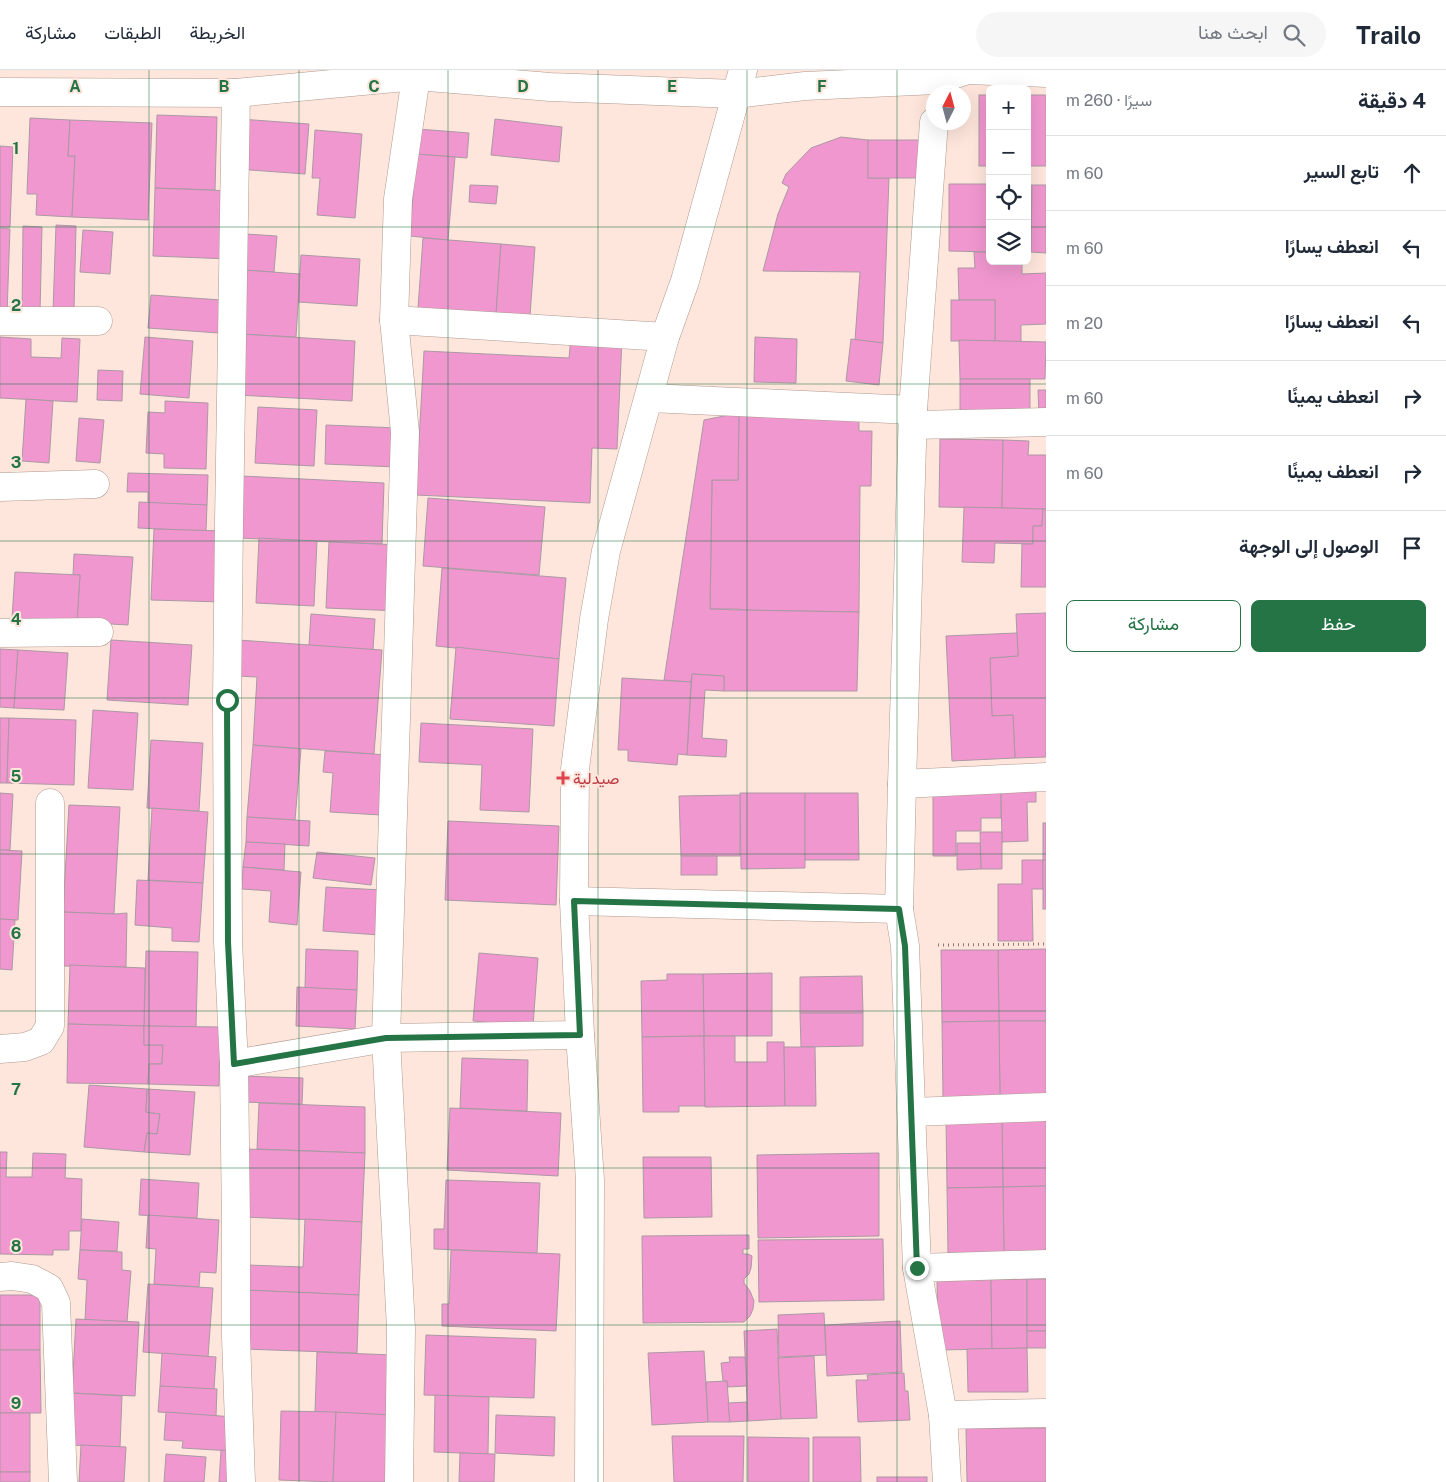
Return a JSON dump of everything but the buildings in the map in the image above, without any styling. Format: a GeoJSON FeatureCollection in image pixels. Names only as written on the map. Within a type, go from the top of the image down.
{"type":"FeatureCollection","features":[{"type":"Feature","properties":{"kind":"street"},"geometry":{"type":"LineString","coordinates":[[938,85],[968,70],[1046,73]]}},
{"type":"Feature","properties":{"kind":"street"},"geometry":{"type":"LineString","coordinates":[[0,92],[236,93],[417,73],[550,87],[739,82],[805,86],[926,86]]}},
{"type":"Feature","properties":{"kind":"street"},"geometry":{"type":"LineString","coordinates":[[399,1482],[401,1329],[386,1038],[405,432],[394,320],[398,199],[417,73]]}},
{"type":"Feature","properties":{"kind":"street"},"geometry":{"type":"LineString","coordinates":[[589,1482],[590,1180],[580,1035],[574,901],[575,769],[594,619],[606,551],[665,337],[685,281],[739,82]]}},
{"type":"Feature","properties":{"kind":"street"},"geometry":{"type":"LineString","coordinates":[[236,93],[227,700],[228,942],[234,1064],[236,1338],[241,1482]]}},
{"type":"Feature","properties":{"kind":"street"},"geometry":{"type":"LineString","coordinates":[[933,130],[913,417],[899,909],[905,946],[917,1268],[944,1415],[947,1482]]}},
{"type":"Feature","properties":{"kind":"street"},"geometry":{"type":"LineString","coordinates":[[394,320],[665,337]]}},
{"type":"Feature","properties":{"kind":"street"},"geometry":{"type":"LineString","coordinates":[[0,321],[98,322]]}},
{"type":"Feature","properties":{"kind":"street"},"geometry":{"type":"LineString","coordinates":[[649,398],[913,417],[1046,422]]}},
{"type":"Feature","properties":{"kind":"street"},"geometry":{"type":"LineString","coordinates":[[0,487],[95,484]]}},
{"type":"Feature","properties":{"kind":"street"},"geometry":{"type":"LineString","coordinates":[[0,633],[99,632]]}},
{"type":"Feature","properties":{"kind":"street"},"geometry":{"type":"LineString","coordinates":[[902,784],[1046,777]]}},
{"type":"Feature","properties":{"kind":"street"},"geometry":{"type":"LineString","coordinates":[[0,1049],[25,1048],[41,1041],[50,1026],[50,803]]}},
{"type":"Feature","properties":{"kind":"street"},"geometry":{"type":"LineString","coordinates":[[574,901],[899,909]]}},
{"type":"Feature","properties":{"kind":"street"},"geometry":{"type":"LineString","coordinates":[[234,1064],[386,1038],[580,1035]]}},
{"type":"Feature","properties":{"kind":"street"},"geometry":{"type":"LineString","coordinates":[[912,1112],[1046,1107]]}},
{"type":"Feature","properties":{"kind":"street"},"geometry":{"type":"LineString","coordinates":[[917,1268],[1046,1264]]}},
{"type":"Feature","properties":{"kind":"street"},"geometry":{"type":"LineString","coordinates":[[0,1277],[12,1276],[32,1279],[49,1288],[56,1303],[63,1482]]}},
{"type":"Feature","properties":{"kind":"street"},"geometry":{"type":"LineString","coordinates":[[944,1415],[1046,1413]]}},
{"type":"Feature","properties":{"kind":"path"},"geometry":{"type":"LineString","coordinates":[[905,946],[1046,944]]}},
{"type":"Feature","properties":{"kind":"place","name":"صيدلية"},"geometry":{"type":"Point","coordinates":[563,778]}},
{"type":"Feature","properties":{"kind":"route"},"geometry":{"type":"LineString","coordinates":[[227,700],[228,942],[234,1064],[386,1038],[580,1035],[574,901],[899,909],[905,946],[917,1268]]}}]}
